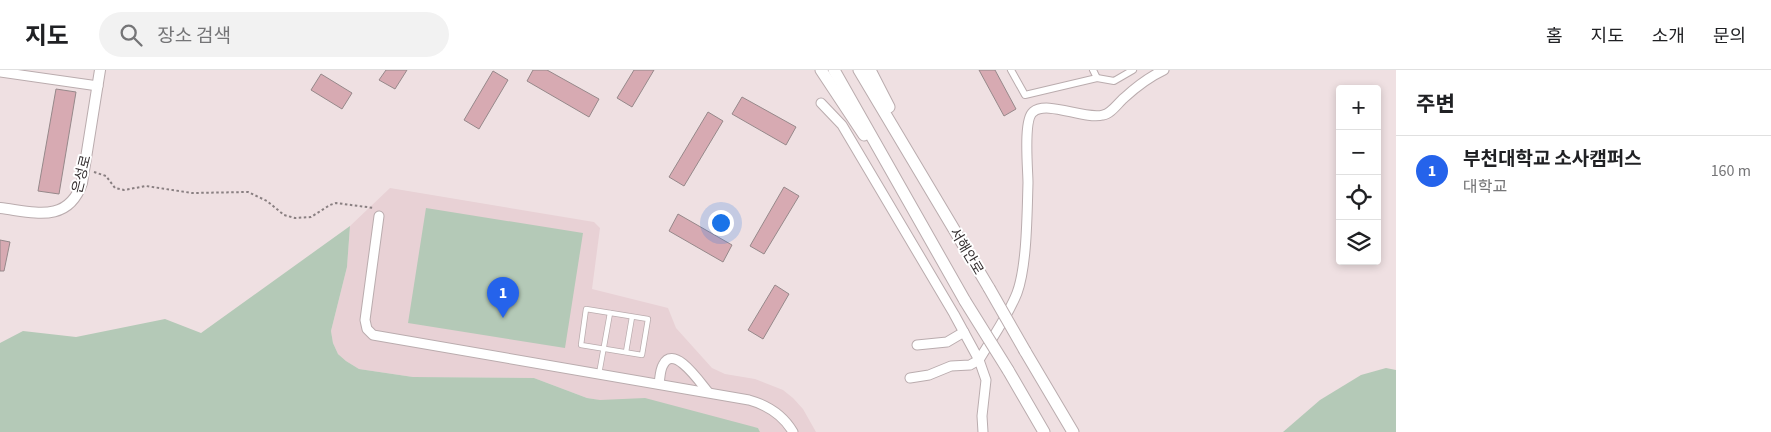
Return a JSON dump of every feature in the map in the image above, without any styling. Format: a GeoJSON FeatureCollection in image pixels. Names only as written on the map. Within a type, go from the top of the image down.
{"type":"FeatureCollection","features":[{"type":"Feature","properties":{"kind":"main road"},"geometry":{"type":"LineString","coordinates":[[820,70],[855,124],[898,182]]}},
{"type":"Feature","properties":{"kind":"main road","name":"서해안로"},"geometry":{"type":"LineString","coordinates":[[834,70],[965,301],[1044,432]]}},
{"type":"Feature","properties":{"kind":"main road","name":"서해안로"},"geometry":{"type":"LineString","coordinates":[[859,70],[1073,432]]}},
{"type":"Feature","properties":{"kind":"main road"},"geometry":{"type":"LineString","coordinates":[[870,70],[918,170]]}},
{"type":"Feature","properties":{"kind":"street","name":"은성로"},"geometry":{"type":"LineString","coordinates":[[0,208],[47,213],[60,210],[74,200],[82,183],[100,70]]}},
{"type":"Feature","properties":{"kind":"street"},"geometry":{"type":"LineString","coordinates":[[1011,70],[1025,95],[1097,78],[1114,81],[1133,70]]}},
{"type":"Feature","properties":{"kind":"street"},"geometry":{"type":"LineString","coordinates":[[1092,70],[1097,78]]}},
{"type":"Feature","properties":{"kind":"street"},"geometry":{"type":"LineString","coordinates":[[910,378],[929,375],[950,366],[970,365],[979,360],[1016,293],[1022,274],[1028,193],[1029,116],[1034,111],[1050,108],[1094,116],[1106,115],[1143,82],[1164,70]]}},
{"type":"Feature","properties":{"kind":"street"},"geometry":{"type":"LineString","coordinates":[[0,72],[98,86]]}},
{"type":"Feature","properties":{"kind":"street"},"geometry":{"type":"LineString","coordinates":[[822,103],[842,125],[979,360],[986,380],[982,416],[983,432]]}},
{"type":"Feature","properties":{"kind":"street"},"geometry":{"type":"LineString","coordinates":[[379,216],[365,320],[369,333],[379,337],[749,400],[766,406],[780,416],[793,432]]}},
{"type":"Feature","properties":{"kind":"street"},"geometry":{"type":"LineString","coordinates":[[917,345],[947,342],[964,332]]}},
{"type":"Feature","properties":{"kind":"street"},"geometry":{"type":"LineString","coordinates":[[659,384],[663,364],[670,358],[675,358],[683,362],[708,392]]}},
{"type":"Feature","properties":{"kind":"lane"},"geometry":{"type":"LineString","coordinates":[[586,310],[632,317],[648,319],[642,355],[580,345],[586,310]]}},
{"type":"Feature","properties":{"kind":"lane"},"geometry":{"type":"LineString","coordinates":[[599,374],[610,313]]}},
{"type":"Feature","properties":{"kind":"lane"},"geometry":{"type":"LineString","coordinates":[[626,352],[632,317]]}},
{"type":"Feature","properties":{"kind":"path"},"geometry":{"type":"LineString","coordinates":[[84,170],[101,173],[106,176],[115,188],[124,190],[146,186],[192,193],[248,192],[267,201],[284,215],[295,218],[311,217],[330,205],[342,203],[380,209],[379,216]]}},
{"type":"Feature","properties":{"kind":"shaded area"},"geometry":{"type":"Polygon","coordinates":[[[390,188],[594,222],[600,228],[592,289],[668,308],[676,328],[712,368],[725,374],[755,379],[783,390],[803,409],[816,432],[760,432],[758,428],[587,398],[534,378],[413,377],[359,369],[338,354],[333,343],[331,331],[347,267],[350,226],[390,188]]]}},
{"type":"Feature","properties":{"kind":"green space"},"geometry":{"type":"Polygon","coordinates":[[[426,208],[583,233],[565,348],[408,323],[426,208]]]}},
{"type":"Feature","properties":{"kind":"green space"},"geometry":{"type":"Polygon","coordinates":[[[350,226],[347,267],[331,331],[333,343],[338,354],[359,369],[413,377],[534,378],[587,398],[600,400],[645,398],[758,428],[760,432],[0,432],[0,343],[23,331],[76,337],[165,319],[201,333],[350,226]]]}},
{"type":"Feature","properties":{"kind":"green space"},"geometry":{"type":"Polygon","coordinates":[[[1386,368],[1396,370],[1396,432],[1283,432],[1320,400],[1361,375],[1386,368]]]}},
{"type":"Feature","properties":{"kind":"building"},"geometry":{"type":"Polygon","coordinates":[[[386,70],[407,70],[395,89],[379,80],[386,70]]]}},
{"type":"Feature","properties":{"kind":"building"},"geometry":{"type":"Polygon","coordinates":[[[533,70],[547,70],[599,99],[589,117],[527,81],[533,70]]]}},
{"type":"Feature","properties":{"kind":"building"},"geometry":{"type":"Polygon","coordinates":[[[634,70],[654,70],[632,107],[617,98],[634,70]]]}},
{"type":"Feature","properties":{"kind":"building"},"geometry":{"type":"Polygon","coordinates":[[[979,70],[995,70],[1016,109],[1004,116],[979,70]]]}},
{"type":"Feature","properties":{"kind":"building"},"geometry":{"type":"Polygon","coordinates":[[[493,71],[508,80],[479,129],[464,120],[493,71]]]}},
{"type":"Feature","properties":{"kind":"building"},"geometry":{"type":"Polygon","coordinates":[[[321,74],[352,93],[342,109],[311,90],[321,74]]]}},
{"type":"Feature","properties":{"kind":"building"},"geometry":{"type":"Polygon","coordinates":[[[56,89],[76,92],[59,194],[38,191],[56,89]]]}},
{"type":"Feature","properties":{"kind":"building"},"geometry":{"type":"Polygon","coordinates":[[[742,97],[796,127],[786,145],[732,114],[742,97]]]}},
{"type":"Feature","properties":{"kind":"building"},"geometry":{"type":"Polygon","coordinates":[[[708,112],[723,121],[684,186],[669,177],[708,112]]]}},
{"type":"Feature","properties":{"kind":"building"},"geometry":{"type":"Polygon","coordinates":[[[784,187],[799,196],[764,254],[750,246],[784,187]]]}},
{"type":"Feature","properties":{"kind":"building"},"geometry":{"type":"Polygon","coordinates":[[[678,214],[732,245],[723,262],[669,231],[678,214]]]}},
{"type":"Feature","properties":{"kind":"building"},"geometry":{"type":"Polygon","coordinates":[[[0,240],[10,242],[4,271],[0,271],[0,240]]]}},
{"type":"Feature","properties":{"kind":"building"},"geometry":{"type":"Polygon","coordinates":[[[775,285],[789,294],[763,339],[748,330],[775,285]]]}},
{"type":"Feature","properties":{"kind":"place","name":"부천대학교 소사캠퍼스"},"geometry":{"type":"Point","coordinates":[503,318]}}]}
